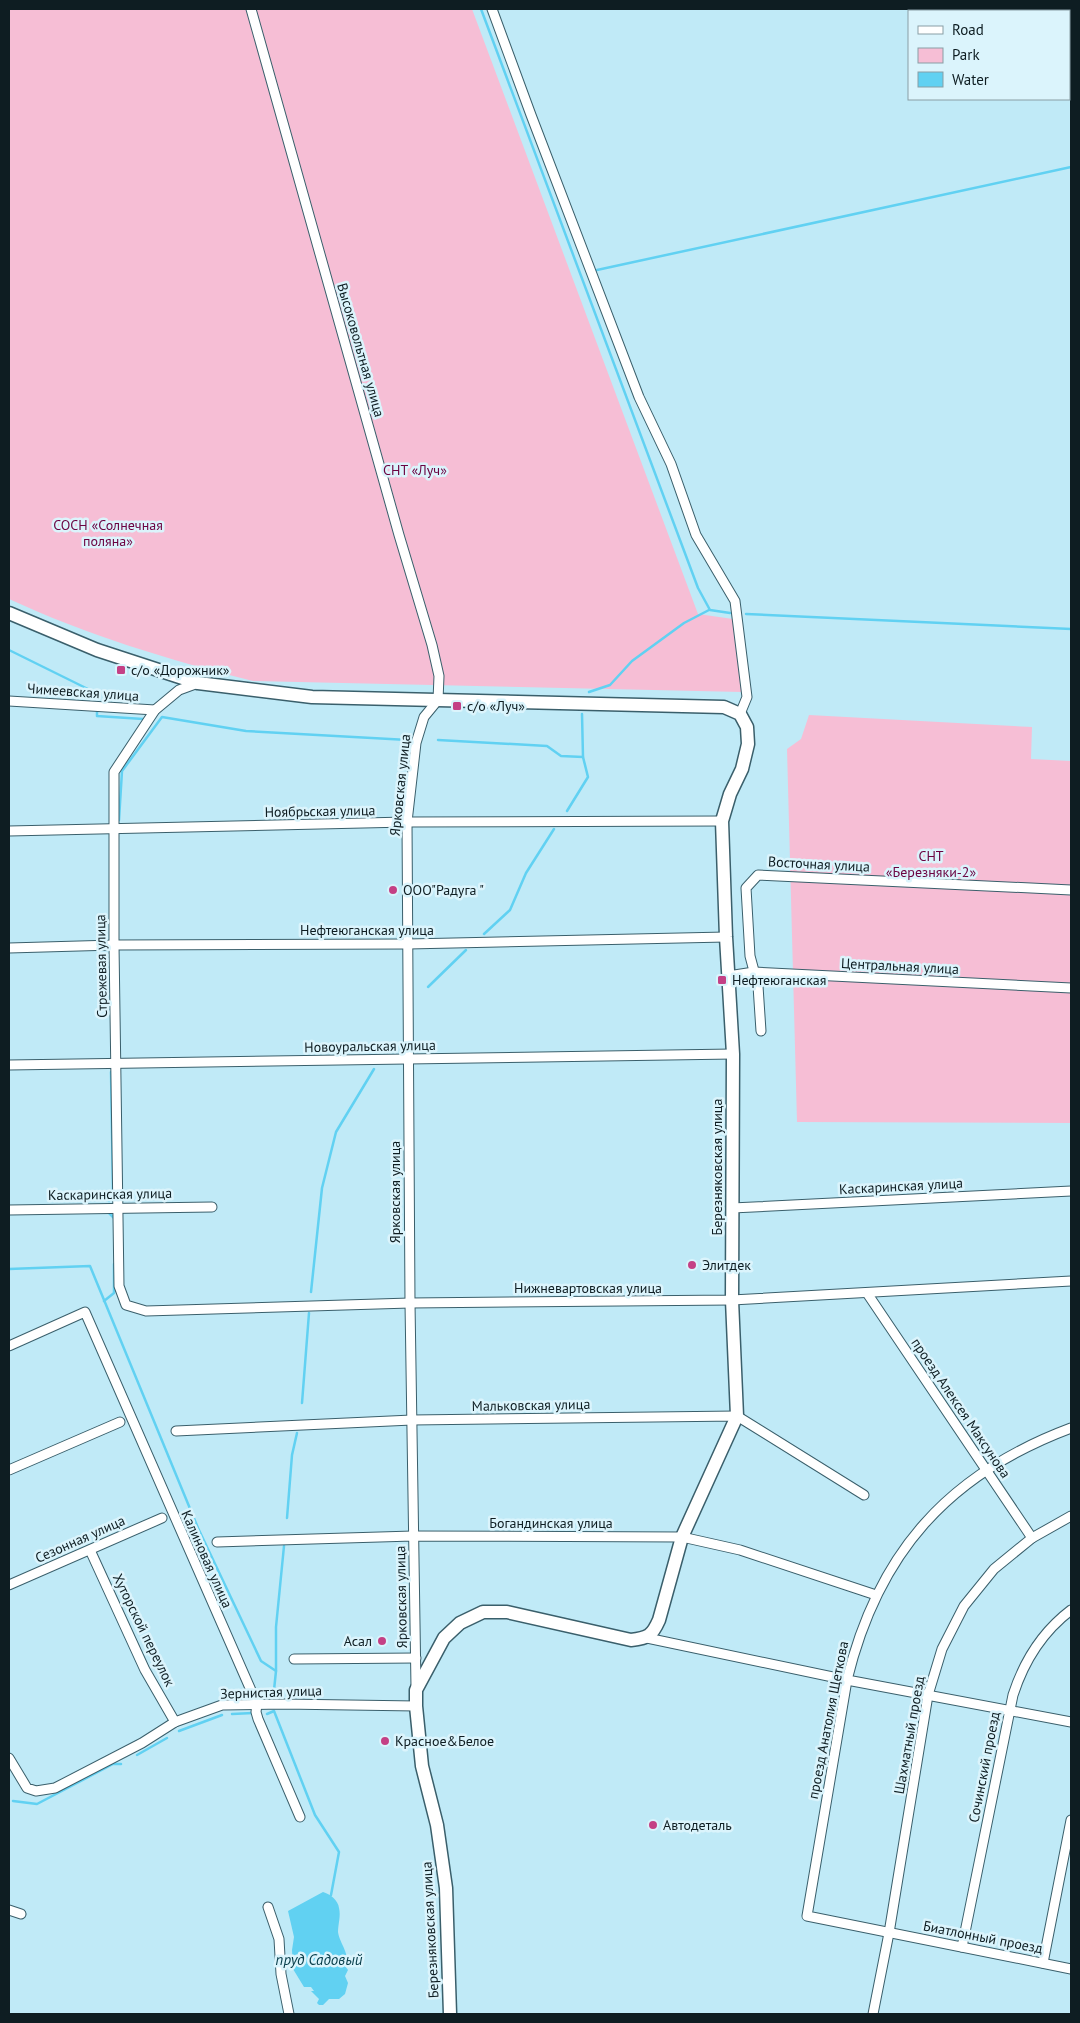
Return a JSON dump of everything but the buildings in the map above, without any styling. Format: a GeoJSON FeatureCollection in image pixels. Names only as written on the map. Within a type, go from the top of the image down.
{"type":"FeatureCollection","features":[{"type":"Feature","properties":{"kind":"street","name":"Высоковольтная улица"},"geometry":{"type":"LineString","coordinates":[[251,9],[394,517],[432,645],[439,676],[438,700]]}},
{"type":"Feature","properties":{"kind":"street"},"geometry":{"type":"LineString","coordinates":[[9,613],[97,650],[198,683],[312,697],[724,707],[740,714],[747,697],[735,602],[696,535],[671,464],[632,378],[492,9]]}},
{"type":"Feature","properties":{"kind":"street","name":"Стрежевая улица"},"geometry":{"type":"LineString","coordinates":[[119,1286],[114,945],[114,772],[155,710],[179,690],[198,683]]}},
{"type":"Feature","properties":{"kind":"street","name":"Ярковская улица"},"geometry":{"type":"LineString","coordinates":[[416,1690],[410,1303],[407,822],[416,743],[424,716],[438,700]]}},
{"type":"Feature","properties":{"kind":"street","name":"Чимеевская улица"},"geometry":{"type":"LineString","coordinates":[[9,701],[155,710]]}},
{"type":"Feature","properties":{"kind":"street","name":"Березняковская улица"},"geometry":{"type":"LineString","coordinates":[[450,2014],[446,1888],[437,1825],[422,1766],[416,1690],[444,1638],[460,1623],[482,1612],[507,1612],[631,1640],[647,1638],[655,1630],[659,1620],[682,1538],[737,1416],[732,1300],[733,1054],[722,821],[730,794],[742,769],[748,744],[747,727],[740,714]]}},
{"type":"Feature","properties":{"kind":"street","name":"Ноябрьская улица"},"geometry":{"type":"LineString","coordinates":[[9,831],[407,822],[722,821]]}},
{"type":"Feature","properties":{"kind":"street","name":"Восточная улица"},"geometry":{"type":"LineString","coordinates":[[761,1031],[758,986],[750,956],[746,888],[758,875],[1071,890]]}},
{"type":"Feature","properties":{"kind":"street","name":"Нефтеюганская улица"},"geometry":{"type":"LineString","coordinates":[[9,948],[114,945],[408,944],[726,937]]}},
{"type":"Feature","properties":{"kind":"street","name":"Центральная улица"},"geometry":{"type":"LineString","coordinates":[[728,976],[754,972],[1071,988]]}},
{"type":"Feature","properties":{"kind":"street","name":"Новоуральская улица"},"geometry":{"type":"LineString","coordinates":[[9,1066],[733,1054]]}},
{"type":"Feature","properties":{"kind":"street","name":"Каскаринская улица"},"geometry":{"type":"LineString","coordinates":[[732,1208],[1071,1191]]}},
{"type":"Feature","properties":{"kind":"street","name":"Каскаринская улица"},"geometry":{"type":"LineString","coordinates":[[9,1210],[212,1207]]}},
{"type":"Feature","properties":{"kind":"street","name":"Нижневартовская улица"},"geometry":{"type":"LineString","coordinates":[[119,1286],[126,1305],[146,1312],[410,1303],[732,1300],[1071,1281]]}},
{"type":"Feature","properties":{"kind":"street","name":"проезд Алексея Максунова"},"geometry":{"type":"LineString","coordinates":[[867,1293],[1032,1538]]}},
{"type":"Feature","properties":{"kind":"street","name":"Калиновая улица"},"geometry":{"type":"LineString","coordinates":[[9,1346],[85,1312],[256,1704],[258,1720],[300,1817]]}},
{"type":"Feature","properties":{"kind":"street"},"geometry":{"type":"LineString","coordinates":[[737,1416],[864,1495]]}},
{"type":"Feature","properties":{"kind":"street","name":"Мальковская улица"},"geometry":{"type":"LineString","coordinates":[[176,1431],[412,1420],[737,1416]]}},
{"type":"Feature","properties":{"kind":"street"},"geometry":{"type":"LineString","coordinates":[[9,1470],[120,1422]]}},
{"type":"Feature","properties":{"kind":"street","name":"проезд Анатолия Щеткова"},"geometry":{"type":"LineString","coordinates":[[889,1933],[807,1916],[848,1680],[855,1649],[866,1618],[876,1595],[896,1561],[920,1530],[960,1489],[986,1470],[1035,1443],[1071,1428]]}},
{"type":"Feature","properties":{"kind":"street","name":"Шахматный проезд"},"geometry":{"type":"LineString","coordinates":[[873,2014],[889,1933],[928,1695],[942,1649],[964,1606],[994,1569],[1032,1538],[1071,1516]]}},
{"type":"Feature","properties":{"kind":"street","name":"Сезонная улица"},"geometry":{"type":"LineString","coordinates":[[9,1585],[162,1518]]}},
{"type":"Feature","properties":{"kind":"street","name":"Богандинская улица"},"geometry":{"type":"LineString","coordinates":[[218,1542],[413,1536],[682,1538],[740,1550],[876,1595]]}},
{"type":"Feature","properties":{"kind":"street","name":"Хуторской переулок"},"geometry":{"type":"LineString","coordinates":[[90,1550],[145,1670],[175,1722]]}},
{"type":"Feature","properties":{"kind":"street","name":"Сочинский проезд"},"geometry":{"type":"LineString","coordinates":[[962,1947],[1009,1711],[1018,1680],[1033,1651],[1053,1626],[1071,1610]]}},
{"type":"Feature","properties":{"kind":"street"},"geometry":{"type":"LineString","coordinates":[[647,1638],[848,1680],[1071,1722]]}},
{"type":"Feature","properties":{"kind":"street"},"geometry":{"type":"LineString","coordinates":[[294,1659],[416,1658]]}},
{"type":"Feature","properties":{"kind":"street","name":"Зернистая улица"},"geometry":{"type":"LineString","coordinates":[[9,1758],[26,1788],[36,1792],[55,1788],[142,1743],[175,1722],[222,1705],[416,1706]]}},
{"type":"Feature","properties":{"kind":"street"},"geometry":{"type":"LineString","coordinates":[[1044,1963],[1071,1820]]}},
{"type":"Feature","properties":{"kind":"street"},"geometry":{"type":"LineString","coordinates":[[268,1907],[279,1938],[281,1974],[289,2014]]}},
{"type":"Feature","properties":{"kind":"street"},"geometry":{"type":"LineString","coordinates":[[9,1910],[21,1914]]}},
{"type":"Feature","properties":{"kind":"street","name":"Биатлонный проезд"},"geometry":{"type":"LineString","coordinates":[[889,1933],[1071,1969]]}},
{"type":"Feature","properties":{"kind":"green space","name":"СНТ «Луч»"},"geometry":{"type":"Polygon","coordinates":[[[9,9],[472,9],[698,614],[733,619],[742,692],[253,681],[129,646],[68,624],[9,599],[9,9]]]}},
{"type":"Feature","properties":{"kind":"green space","name":"СНТ «Березняки-2»"},"geometry":{"type":"Polygon","coordinates":[[[809,715],[1032,727],[1031,759],[1071,761],[1071,1123],[797,1122],[787,749],[801,739],[809,715]]]}},
{"type":"Feature","properties":{"kind":"water","name":"пруд Садовый"},"geometry":{"type":"Polygon","coordinates":[[[323,1892],[333,1898],[338,1905],[340,1914],[338,1932],[347,1957],[345,1966],[348,1970],[345,1976],[348,1983],[345,1994],[339,1999],[329,1999],[323,2005],[319,2005],[317,2003],[319,1999],[311,1991],[314,1991],[311,1987],[304,1987],[293,1969],[292,1950],[294,1937],[288,1911],[323,1892]]]}},
{"type":"Feature","properties":{"kind":"waterway"},"geometry":{"type":"LineString","coordinates":[[481,9],[698,588],[710,610],[730,613]]}},
{"type":"Feature","properties":{"kind":"waterway"},"geometry":{"type":"LineString","coordinates":[[597,270],[1071,167]]}},
{"type":"Feature","properties":{"kind":"waterway"},"geometry":{"type":"LineString","coordinates":[[589,692],[610,685],[632,661],[684,623],[709,610]]}},
{"type":"Feature","properties":{"kind":"waterway"},"geometry":{"type":"LineString","coordinates":[[746,614],[1071,629]]}},
{"type":"Feature","properties":{"kind":"waterway"},"geometry":{"type":"LineString","coordinates":[[9,650],[96,693],[96,696]]}},
{"type":"Feature","properties":{"kind":"waterway"},"geometry":{"type":"LineString","coordinates":[[97,711],[97,716],[143,719]]}},
{"type":"Feature","properties":{"kind":"waterway"},"geometry":{"type":"LineString","coordinates":[[567,811],[588,777],[583,757],[582,714]]}},
{"type":"Feature","properties":{"kind":"waterway"},"geometry":{"type":"LineString","coordinates":[[119,820],[122,771],[162,717],[246,731],[408,740]]}},
{"type":"Feature","properties":{"kind":"waterway"},"geometry":{"type":"LineString","coordinates":[[438,740],[547,746],[561,756],[583,757]]}},
{"type":"Feature","properties":{"kind":"waterway"},"geometry":{"type":"LineString","coordinates":[[484,934],[510,910],[526,873],[554,829]]}},
{"type":"Feature","properties":{"kind":"waterway"},"geometry":{"type":"LineString","coordinates":[[428,987],[466,950]]}},
{"type":"Feature","properties":{"kind":"waterway"},"geometry":{"type":"LineString","coordinates":[[311,1292],[322,1188],[336,1132],[374,1069]]}},
{"type":"Feature","properties":{"kind":"waterway"},"geometry":{"type":"LineString","coordinates":[[109,1201],[113,1189],[111,1072]]}},
{"type":"Feature","properties":{"kind":"waterway"},"geometry":{"type":"LineString","coordinates":[[109,1213],[115,1219]]}},
{"type":"Feature","properties":{"kind":"waterway"},"geometry":{"type":"LineString","coordinates":[[104,1301],[114,1293],[114,1264]]}},
{"type":"Feature","properties":{"kind":"waterway"},"geometry":{"type":"LineString","coordinates":[[9,1269],[90,1266],[198,1528],[261,1661],[276,1671],[274,1690]]}},
{"type":"Feature","properties":{"kind":"waterway"},"geometry":{"type":"LineString","coordinates":[[302,1403],[309,1313]]}},
{"type":"Feature","properties":{"kind":"waterway"},"geometry":{"type":"LineString","coordinates":[[287,1518],[292,1455],[297,1433]]}},
{"type":"Feature","properties":{"kind":"waterway"},"geometry":{"type":"LineString","coordinates":[[276,1671],[276,1627],[284,1546]]}},
{"type":"Feature","properties":{"kind":"waterway"},"geometry":{"type":"LineString","coordinates":[[267,1714],[274,1711],[315,1815],[339,1852],[331,1895]]}},
{"type":"Feature","properties":{"kind":"waterway"},"geometry":{"type":"LineString","coordinates":[[232,1714],[253,1713]]}},
{"type":"Feature","properties":{"kind":"waterway"},"geometry":{"type":"LineString","coordinates":[[179,1731],[222,1715]]}},
{"type":"Feature","properties":{"kind":"waterway"},"geometry":{"type":"LineString","coordinates":[[137,1755],[167,1738]]}},
{"type":"Feature","properties":{"kind":"waterway"},"geometry":{"type":"LineString","coordinates":[[13,1801],[37,1804],[113,1764],[121,1764]]}},
{"type":"Feature","properties":{"kind":"place","name":"с/о «Дорожник»"},"geometry":{"type":"Point","coordinates":[121,670]}},
{"type":"Feature","properties":{"kind":"place","name":"с/о «Луч»"},"geometry":{"type":"Point","coordinates":[457,706]}},
{"type":"Feature","properties":{"kind":"place","name":"ООО\"Радуга \""},"geometry":{"type":"Point","coordinates":[393,890]}},
{"type":"Feature","properties":{"kind":"place","name":"Нефтеюганская"},"geometry":{"type":"Point","coordinates":[722,980]}},
{"type":"Feature","properties":{"kind":"place","name":"Элитдек"},"geometry":{"type":"Point","coordinates":[692,1265]}},
{"type":"Feature","properties":{"kind":"place","name":"Асал"},"geometry":{"type":"Point","coordinates":[382,1641]}},
{"type":"Feature","properties":{"kind":"place","name":"Красное&Белое"},"geometry":{"type":"Point","coordinates":[385,1741]}},
{"type":"Feature","properties":{"kind":"place","name":"Автодеталь"},"geometry":{"type":"Point","coordinates":[653,1825]}},
{"type":"Feature","properties":{"kind":"park label","name":"СОСН «Солнечная поляна»"},"geometry":{"type":"Point","coordinates":[108,534]}}]}
